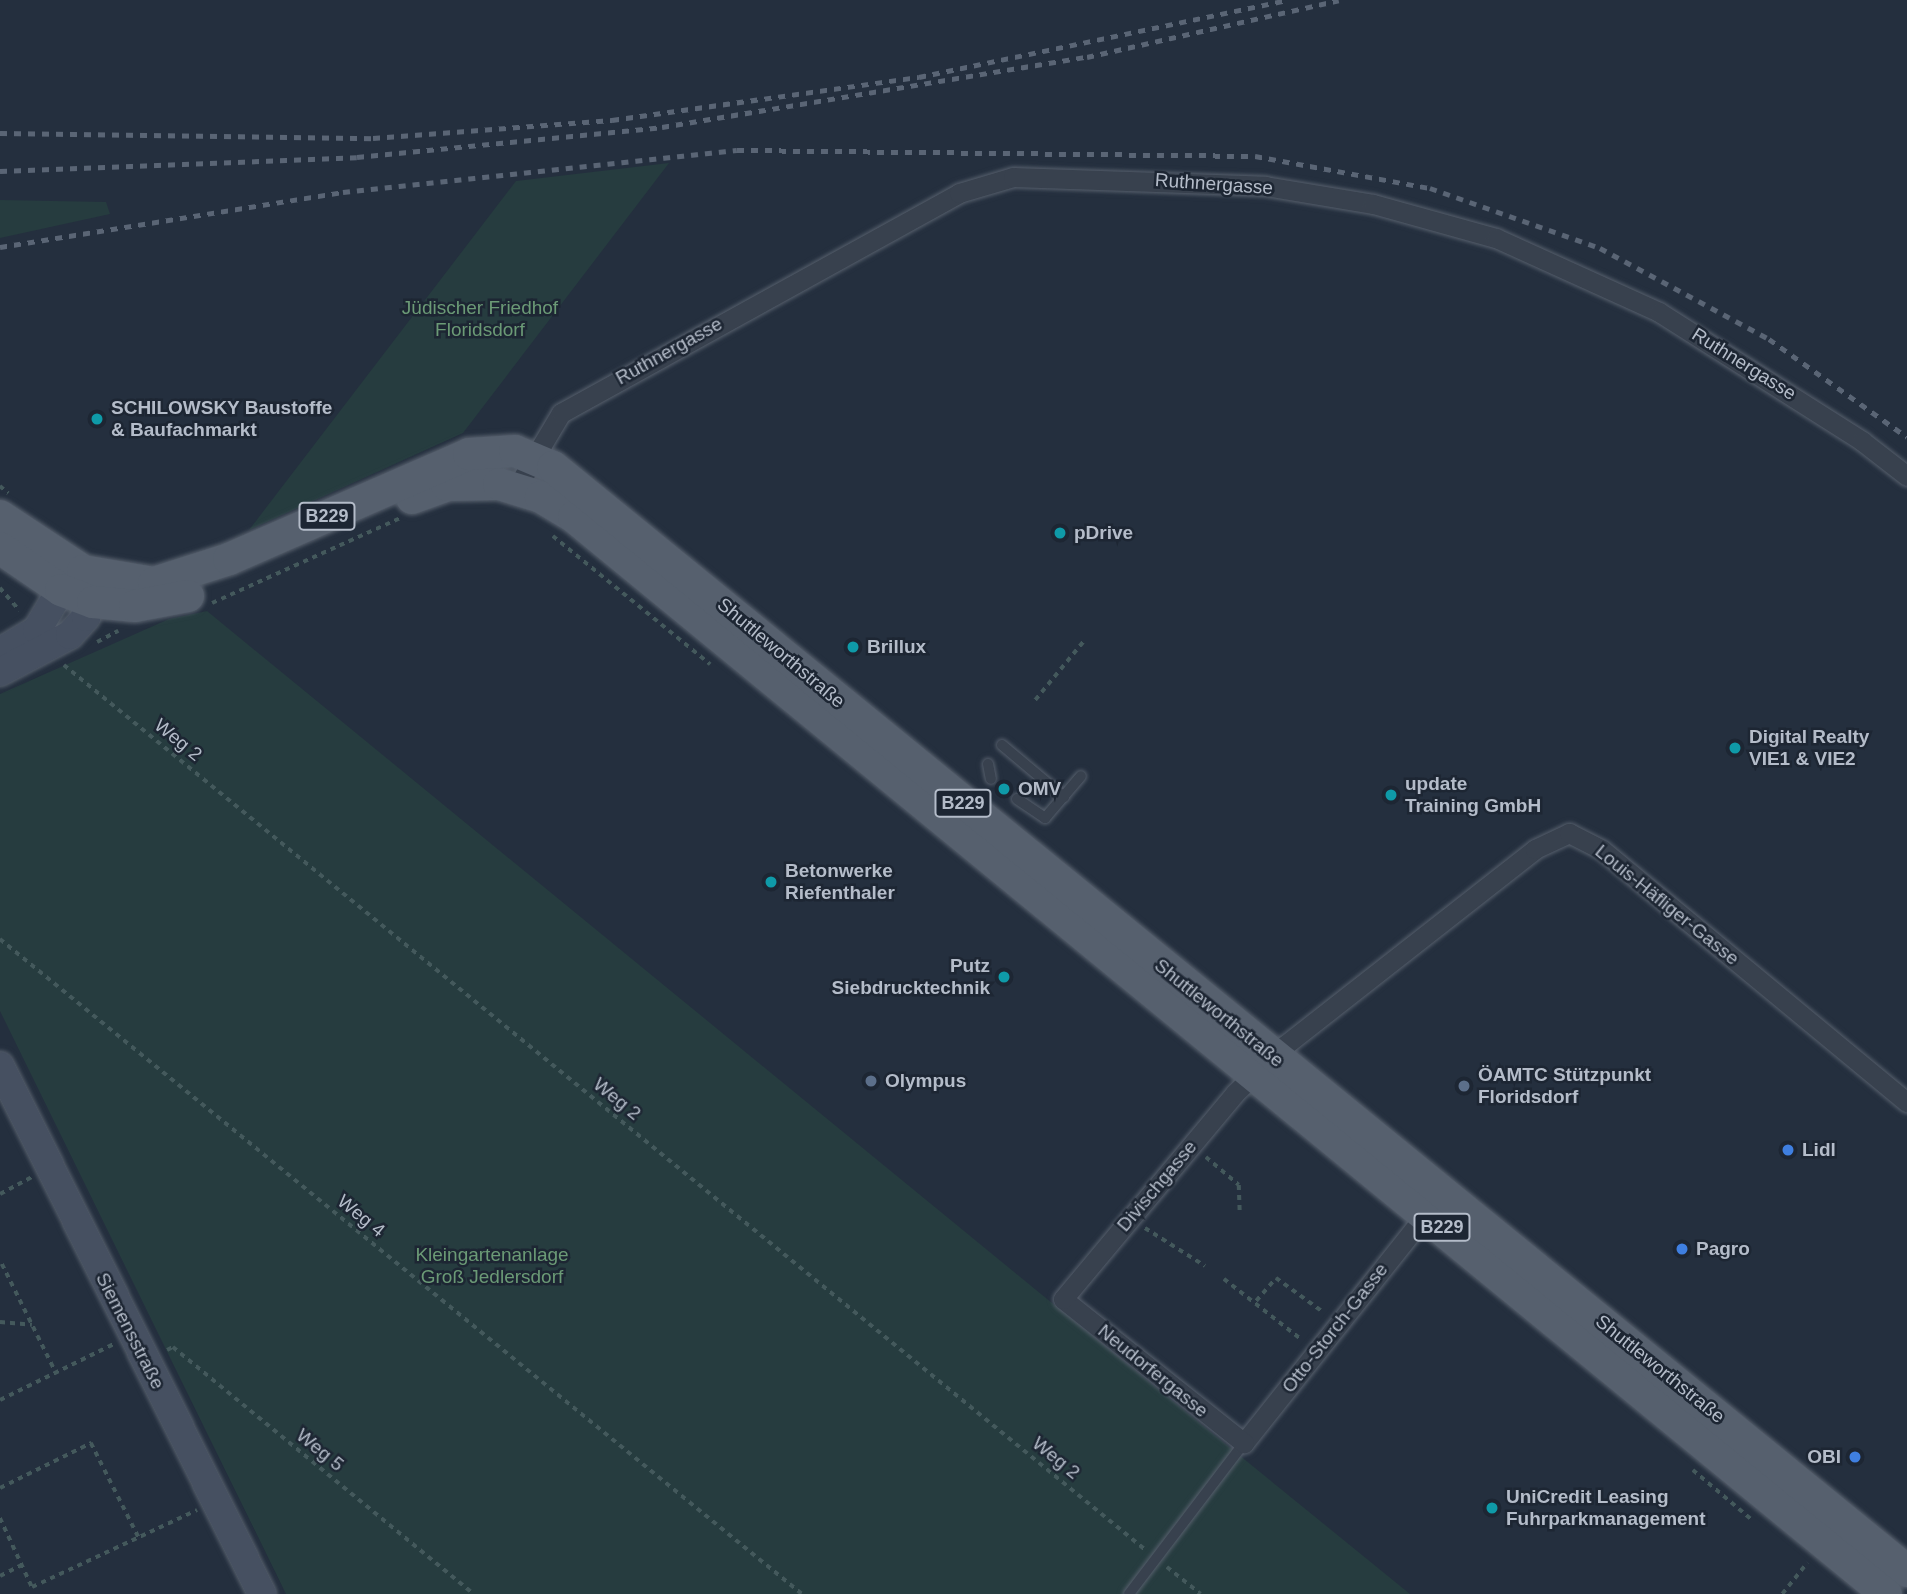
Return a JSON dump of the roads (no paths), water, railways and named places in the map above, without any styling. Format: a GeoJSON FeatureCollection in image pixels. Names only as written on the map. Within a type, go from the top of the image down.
{"type":"FeatureCollection","features":[{"type":"Feature","properties":{"kind":"main road","name":"B229"},"geometry":{"type":"LineString","coordinates":[[0,516],[82,584],[154,583],[183,577],[469,454],[494,449],[531,456]]}},
{"type":"Feature","properties":{"kind":"main road","name":"Shuttleworthstraße"},"geometry":{"type":"LineString","coordinates":[[531,456],[605,508],[1263,1066],[1426,1214],[1760,1470],[1907,1571]]}},
{"type":"Feature","properties":{"kind":"main road","name":"B229"},"geometry":{"type":"LineString","coordinates":[[0,548],[135,606],[199,593],[447,485],[517,488]]}},
{"type":"Feature","properties":{"kind":"main road","name":"Shuttleworthstraße"},"geometry":{"type":"LineString","coordinates":[[517,488],[574,517],[1263,1066],[1760,1470],[1886,1594]]}},
{"type":"Feature","properties":{"kind":"main road"},"geometry":{"type":"LineString","coordinates":[[0,652],[33,634],[82,584]]}},
{"type":"Feature","properties":{"kind":"main road"},"geometry":{"type":"LineString","coordinates":[[0,672],[62,641],[82,584]]}},
{"type":"Feature","properties":{"kind":"main road","name":"Siemensstraße"},"geometry":{"type":"LineString","coordinates":[[0,1066],[48,1168],[262,1594]]}},
{"type":"Feature","properties":{"kind":"street","name":"Ruthnergasse"},"geometry":{"type":"LineString","coordinates":[[517,488],[531,456],[561,413],[959,193],[993,180],[1069,178],[1265,186],[1373,204],[1496,238],[1659,312],[1907,476]]}},
{"type":"Feature","properties":{"kind":"street","name":"Louis-Häfliger-Gasse"},"geometry":{"type":"LineString","coordinates":[[1263,1066],[1535,849],[1569,833],[1602,850],[1907,1102]]}},
{"type":"Feature","properties":{"kind":"street","name":"Divischgasse"},"geometry":{"type":"LineString","coordinates":[[1063,1299],[1192,1145],[1263,1066]]}},
{"type":"Feature","properties":{"kind":"street","name":"Otto-Storch-Gasse"},"geometry":{"type":"LineString","coordinates":[[1244,1443],[1426,1214]]}},
{"type":"Feature","properties":{"kind":"street","name":"Neudorfergasse"},"geometry":{"type":"LineString","coordinates":[[1063,1299],[1244,1443]]}},
{"type":"Feature","properties":{"kind":"lane"},"geometry":{"type":"LineString","coordinates":[[1002,745],[1064,797]]}},
{"type":"Feature","properties":{"kind":"lane"},"geometry":{"type":"LineString","coordinates":[[988,764],[991,779]]}},
{"type":"Feature","properties":{"kind":"lane"},"geometry":{"type":"LineString","coordinates":[[1017,799],[1045,818],[1081,776]]}},
{"type":"Feature","properties":{"kind":"lane"},"geometry":{"type":"LineString","coordinates":[[1129,1594],[1244,1443]]}},
{"type":"Feature","properties":{"kind":"railway"},"geometry":{"type":"LineString","coordinates":[[0,133],[373,138],[612,120],[919,77],[1288,0]]}},
{"type":"Feature","properties":{"kind":"railway"},"geometry":{"type":"LineString","coordinates":[[0,171],[357,157],[662,127],[1087,57],[1339,0]]}},
{"type":"Feature","properties":{"kind":"railway"},"geometry":{"type":"LineString","coordinates":[[0,247],[343,192],[737,150],[1255,156],[1430,188],[1600,248],[1769,339],[1907,437]]}},
{"type":"Feature","properties":{"kind":"place","name":"SCHILOWSKY Baustoffe & Baufachmarkt"},"geometry":{"type":"Point","coordinates":[97,419]}},
{"type":"Feature","properties":{"kind":"place","name":"pDrive"},"geometry":{"type":"Point","coordinates":[1060,533]}},
{"type":"Feature","properties":{"kind":"place","name":"Brillux"},"geometry":{"type":"Point","coordinates":[853,647]}},
{"type":"Feature","properties":{"kind":"place","name":"Digital Realty VIE1 & VIE2"},"geometry":{"type":"Point","coordinates":[1735,748]}},
{"type":"Feature","properties":{"kind":"place","name":"OMV"},"geometry":{"type":"Point","coordinates":[1004,789]}},
{"type":"Feature","properties":{"kind":"place","name":"update Training GmbH"},"geometry":{"type":"Point","coordinates":[1391,795]}},
{"type":"Feature","properties":{"kind":"place","name":"Betonwerke Riefenthaler"},"geometry":{"type":"Point","coordinates":[771,882]}},
{"type":"Feature","properties":{"kind":"place","name":"Putz Siebdrucktechnik"},"geometry":{"type":"Point","coordinates":[1004,977]}},
{"type":"Feature","properties":{"kind":"place","name":"Olympus"},"geometry":{"type":"Point","coordinates":[871,1081]}},
{"type":"Feature","properties":{"kind":"place","name":"ÖAMTC Stützpunkt Floridsdorf"},"geometry":{"type":"Point","coordinates":[1464,1086]}},
{"type":"Feature","properties":{"kind":"place","name":"Lidl"},"geometry":{"type":"Point","coordinates":[1788,1150]}},
{"type":"Feature","properties":{"kind":"place","name":"Pagro"},"geometry":{"type":"Point","coordinates":[1682,1249]}},
{"type":"Feature","properties":{"kind":"place","name":"OBI"},"geometry":{"type":"Point","coordinates":[1855,1457]}},
{"type":"Feature","properties":{"kind":"place","name":"UniCredit Leasing Fuhrparkmanagement"},"geometry":{"type":"Point","coordinates":[1492,1508]}},
{"type":"Feature","properties":{"kind":"park label","name":"Jüdischer Friedhof Floridsdorf"},"geometry":{"type":"Point","coordinates":[480,319]}},
{"type":"Feature","properties":{"kind":"park label","name":"Kleingartenanlage Groß Jedlersdorf"},"geometry":{"type":"Point","coordinates":[492,1266]}}]}
